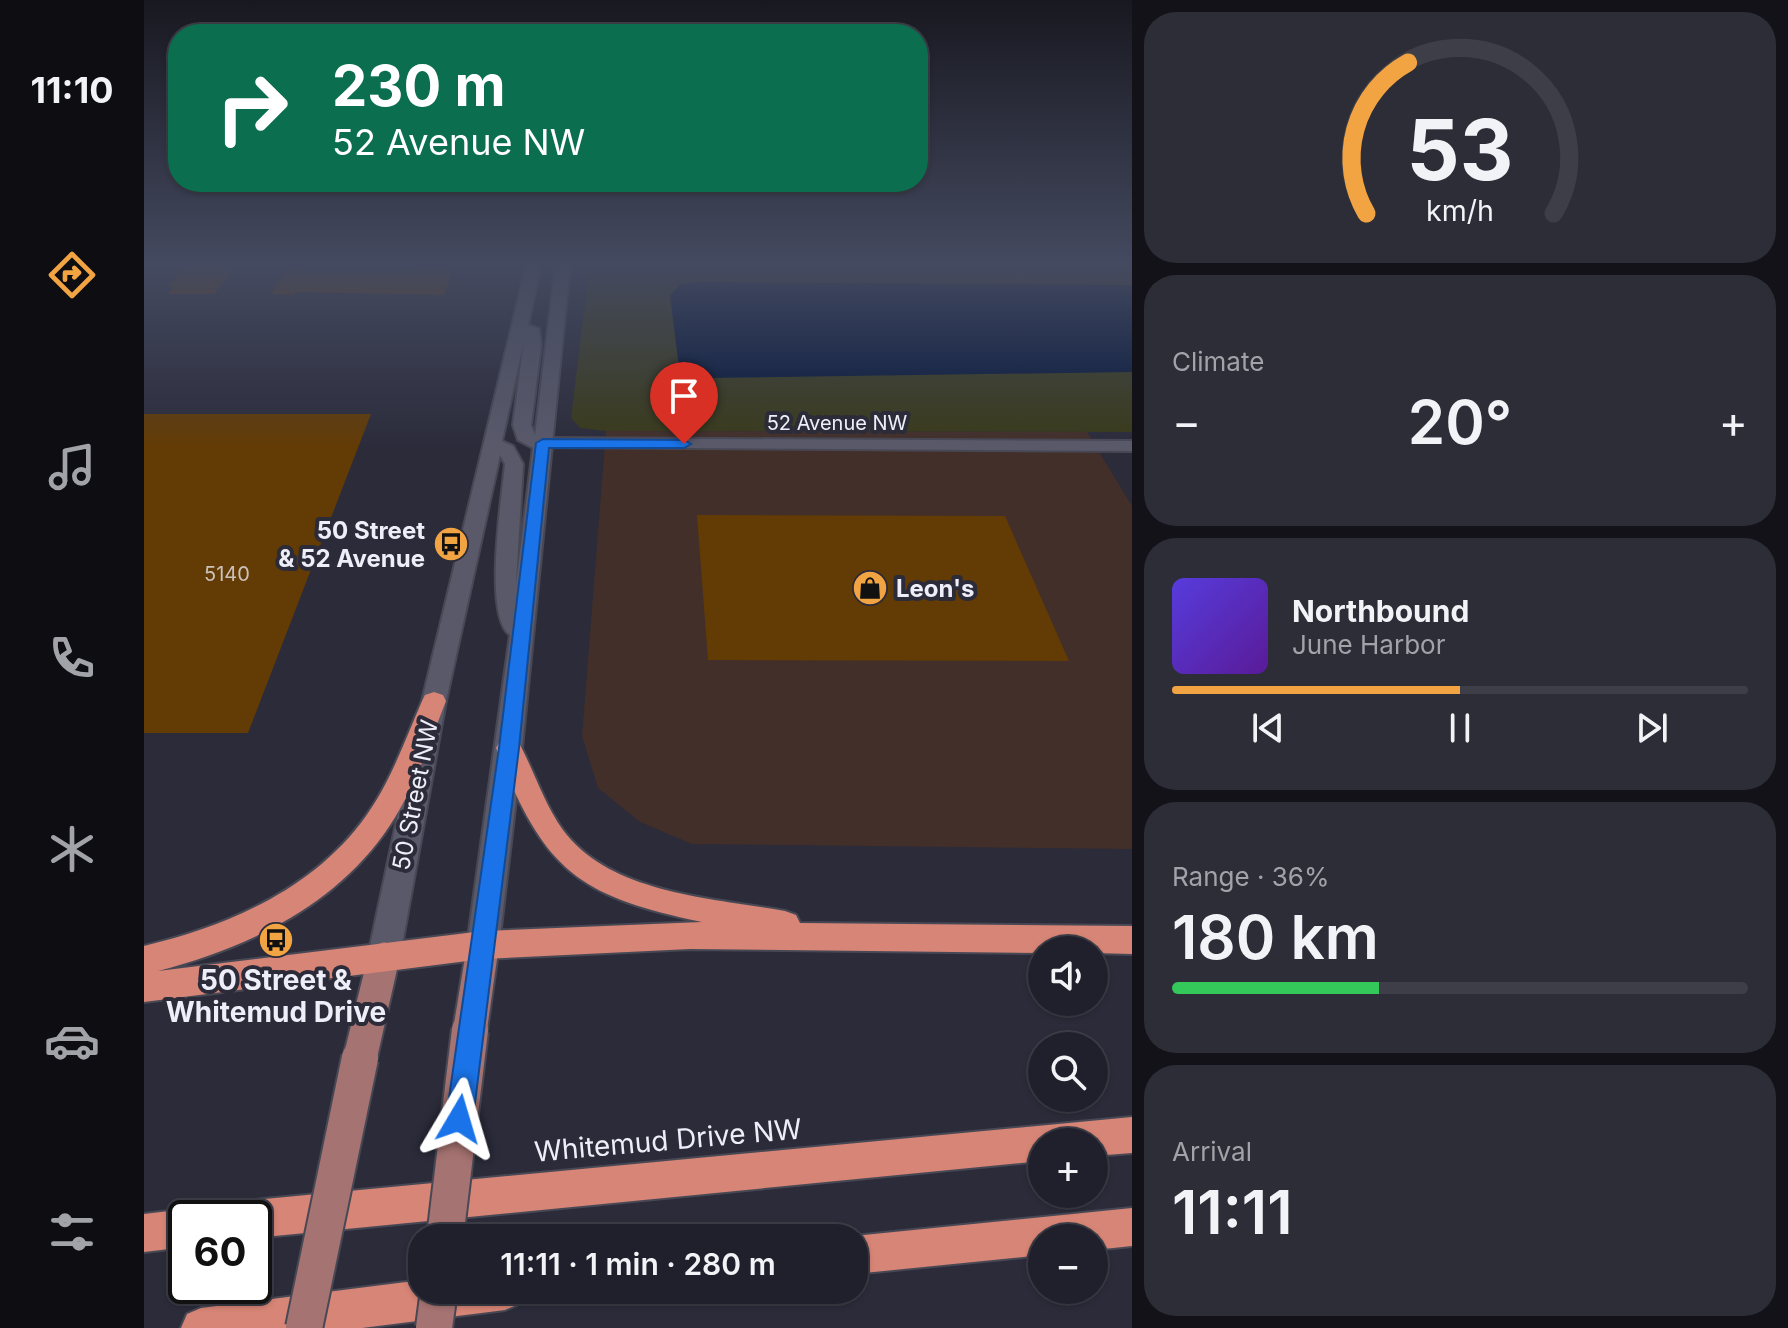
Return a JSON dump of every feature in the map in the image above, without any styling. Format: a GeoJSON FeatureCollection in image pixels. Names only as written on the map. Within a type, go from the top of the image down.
{"type":"FeatureCollection","features":[{"type":"Feature","properties":{"kind":"highway"},"geometry":{"type":"LineString","coordinates":[[144,960],[199,945],[261,919],[314,886],[346,861],[395,794],[434,701]]}},
{"type":"Feature","properties":{"kind":"highway"},"geometry":{"type":"LineString","coordinates":[[509,748],[532,801],[557,845],[594,874],[638,894],[842,935]]}},
{"type":"Feature","properties":{"kind":"highway"},"geometry":{"type":"LineString","coordinates":[[144,987],[483,945],[690,935],[1132,940]]}},
{"type":"Feature","properties":{"kind":"highway"},"geometry":{"type":"LineString","coordinates":[[1108,1137],[1132,1135]]}},
{"type":"Feature","properties":{"kind":"highway","name":"Whitemud Drive NW"},"geometry":{"type":"LineString","coordinates":[[272,1217],[1028,1144]]}},
{"type":"Feature","properties":{"kind":"highway"},"geometry":{"type":"LineString","coordinates":[[868,1254],[1132,1227]]}},
{"type":"Feature","properties":{"kind":"highway"},"geometry":{"type":"LineString","coordinates":[[144,1233],[168,1230]]}},
{"type":"Feature","properties":{"kind":"highway"},"geometry":{"type":"LineString","coordinates":[[201,1328],[408,1302]]}},
{"type":"Feature","properties":{"kind":"main road","name":"50 Street NW"},"geometry":{"type":"LineString","coordinates":[[304,1328],[384,956],[434,701],[522,325]]}},
{"type":"Feature","properties":{"kind":"main road"},"geometry":{"type":"LineString","coordinates":[[531,325],[533,345],[522,425],[524,436],[532,442],[543,443]]}},
{"type":"Feature","properties":{"kind":"main road"},"geometry":{"type":"LineString","coordinates":[[447,1224],[509,748],[556,325]]}},
{"type":"Feature","properties":{"kind":"main road"},"geometry":{"type":"LineString","coordinates":[[495,445],[506,450],[514,464],[505,583],[519,647]]}},
{"type":"Feature","properties":{"kind":"main road"},"geometry":{"type":"LineString","coordinates":[[434,1328],[437,1304]]}},
{"type":"Feature","properties":{"kind":"street","name":"52 Avenue NW"},"geometry":{"type":"LineString","coordinates":[[543,443],[1132,446]]}},
{"type":"Feature","properties":{"kind":"shaded area"},"geometry":{"type":"Polygon","coordinates":[[[582,325],[1132,325],[1132,432],[606,431],[580,428],[571,418],[582,325]]]}},
{"type":"Feature","properties":{"kind":"shaded area"},"geometry":{"type":"Polygon","coordinates":[[[606,431],[1087,432],[1132,506],[1132,849],[692,844],[640,822],[598,788],[582,736],[606,431]]]}},
{"type":"Feature","properties":{"kind":"water"},"geometry":{"type":"Polygon","coordinates":[[[674,325],[1132,325],[1132,372],[706,378],[679,368],[674,325]]]}},
{"type":"Feature","properties":{"kind":"building"},"geometry":{"type":"Polygon","coordinates":[[[144,414],[371,414],[248,733],[144,733],[144,414]]]}},
{"type":"Feature","properties":{"kind":"building","name":"Leon's"},"geometry":{"type":"Polygon","coordinates":[[[697,515],[1005,516],[1069,661],[708,660],[697,515]]]}},
{"type":"Feature","properties":{"kind":"place","name":"50 Street & 52 Avenue"},"geometry":{"type":"Point","coordinates":[451,544]}},
{"type":"Feature","properties":{"kind":"place","name":"Leon's"},"geometry":{"type":"Point","coordinates":[870,588]}},
{"type":"Feature","properties":{"kind":"place","name":"50 Street & Whitemud Drive"},"geometry":{"type":"Point","coordinates":[276,940]}},
{"type":"Feature","properties":{"kind":"route"},"geometry":{"type":"LineString","coordinates":[[459,1119],[509,748],[543,443],[684,444]]}}]}
